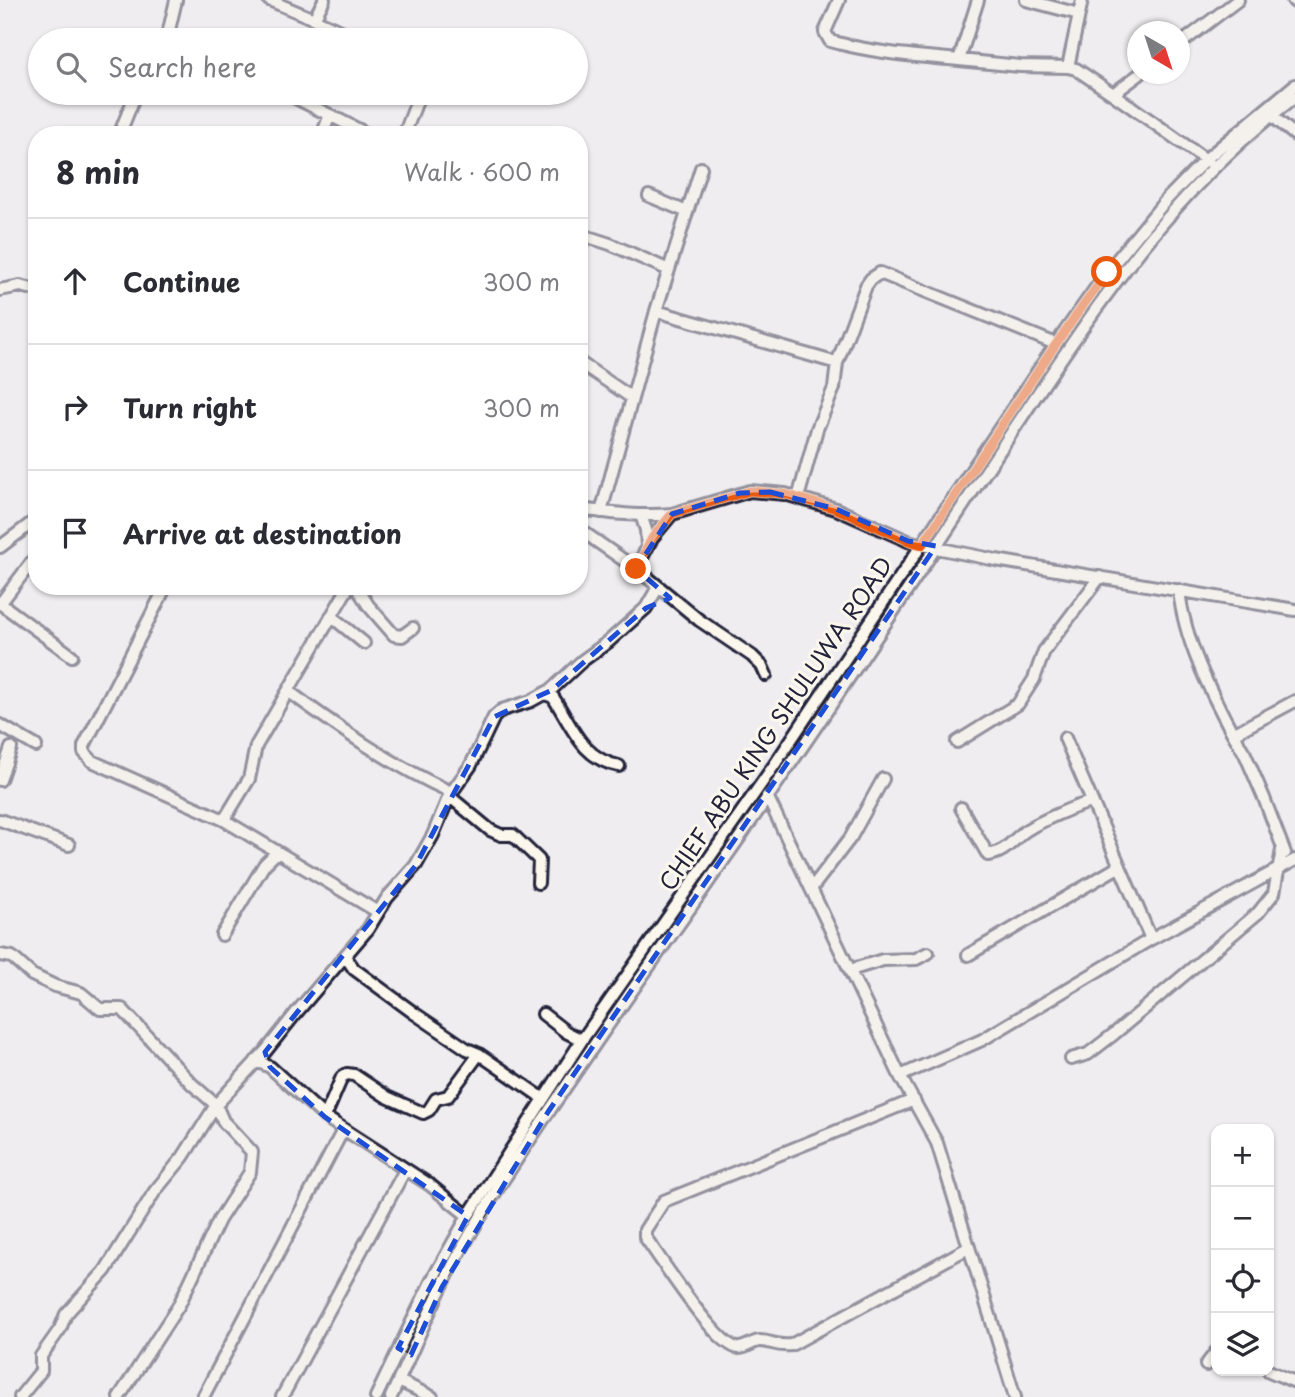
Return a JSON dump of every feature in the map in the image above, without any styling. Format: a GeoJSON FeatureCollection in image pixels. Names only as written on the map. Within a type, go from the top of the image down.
{"type":"FeatureCollection","features":[{"type":"Feature","properties":{"kind":"street"},"geometry":{"type":"LineString","coordinates":[[169,28],[176,0]]}},
{"type":"Feature","properties":{"kind":"street"},"geometry":{"type":"LineString","coordinates":[[269,0],[334,28]]}},
{"type":"Feature","properties":{"kind":"street"},"geometry":{"type":"LineString","coordinates":[[314,19],[324,0]]}},
{"type":"Feature","properties":{"kind":"street"},"geometry":{"type":"LineString","coordinates":[[839,0],[825,33],[830,41],[861,50],[893,54],[1076,69],[1210,162]]}},
{"type":"Feature","properties":{"kind":"street"},"geometry":{"type":"LineString","coordinates":[[960,60],[978,0]]}},
{"type":"Feature","properties":{"kind":"street"},"geometry":{"type":"LineString","coordinates":[[1026,0],[1079,14]]}},
{"type":"Feature","properties":{"kind":"street"},"geometry":{"type":"LineString","coordinates":[[1068,67],[1082,0]]}},
{"type":"Feature","properties":{"kind":"street"},"geometry":{"type":"LineString","coordinates":[[1190,36],[1238,0]]}},
{"type":"Feature","properties":{"kind":"street"},"geometry":{"type":"LineString","coordinates":[[1112,94],[1127,83]]}},
{"type":"Feature","properties":{"kind":"street","name":"CHIEF ABU KING SHULUWA ROAD"},"geometry":{"type":"LineString","coordinates":[[376,1397],[431,1282],[468,1216],[582,1040],[775,764],[1056,344],[1107,272],[1166,200],[1295,85]]}},
{"type":"Feature","properties":{"kind":"street"},"geometry":{"type":"LineString","coordinates":[[391,1397],[442,1286],[477,1224],[548,1112],[836,698],[1089,315],[1210,162],[1295,97]]}},
{"type":"Feature","properties":{"kind":"street"},"geometry":{"type":"LineString","coordinates":[[123,126],[131,105]]}},
{"type":"Feature","properties":{"kind":"street"},"geometry":{"type":"LineString","coordinates":[[310,105],[351,126]]}},
{"type":"Feature","properties":{"kind":"street"},"geometry":{"type":"LineString","coordinates":[[407,126],[415,105]]}},
{"type":"Feature","properties":{"kind":"street"},"geometry":{"type":"LineString","coordinates":[[326,126],[330,115]]}},
{"type":"Feature","properties":{"kind":"street"},"geometry":{"type":"LineString","coordinates":[[1271,115],[1295,135]]}},
{"type":"Feature","properties":{"kind":"street"},"geometry":{"type":"LineString","coordinates":[[601,512],[656,311],[701,167]]}},
{"type":"Feature","properties":{"kind":"street"},"geometry":{"type":"LineString","coordinates":[[649,196],[687,212]]}},
{"type":"Feature","properties":{"kind":"street"},"geometry":{"type":"LineString","coordinates":[[588,237],[669,270]]}},
{"type":"Feature","properties":{"kind":"street"},"geometry":{"type":"LineString","coordinates":[[799,498],[817,429],[834,388],[837,363],[866,286],[880,273],[1056,344]]}},
{"type":"Feature","properties":{"kind":"street"},"geometry":{"type":"LineString","coordinates":[[0,289],[20,286],[28,288]]}},
{"type":"Feature","properties":{"kind":"street"},"geometry":{"type":"LineString","coordinates":[[656,311],[837,363]]}},
{"type":"Feature","properties":{"kind":"street"},"geometry":{"type":"LineString","coordinates":[[588,368],[632,398]]}},
{"type":"Feature","properties":{"kind":"street"},"geometry":{"type":"LineString","coordinates":[[588,510],[641,515],[672,514],[750,491],[770,492],[836,509],[922,545],[1295,610]]}},
{"type":"Feature","properties":{"kind":"street"},"geometry":{"type":"LineString","coordinates":[[636,569],[647,547],[672,514]]}},
{"type":"Feature","properties":{"kind":"street"},"geometry":{"type":"LineString","coordinates":[[641,515],[646,530],[647,547]]}},
{"type":"Feature","properties":{"kind":"street"},"geometry":{"type":"LineString","coordinates":[[0,547],[28,526]]}},
{"type":"Feature","properties":{"kind":"street"},"geometry":{"type":"LineString","coordinates":[[588,536],[636,569],[699,620],[752,656],[762,666],[766,675]]}},
{"type":"Feature","properties":{"kind":"street"},"geometry":{"type":"LineString","coordinates":[[28,567],[0,604],[72,656]]}},
{"type":"Feature","properties":{"kind":"street"},"geometry":{"type":"LineString","coordinates":[[957,742],[1018,705],[1034,679],[1044,650],[1100,577]]}},
{"type":"Feature","properties":{"kind":"street"},"geometry":{"type":"LineString","coordinates":[[20,1397],[41,1371],[41,1356],[66,1314],[105,1271],[155,1191],[183,1157],[216,1105],[265,1052],[369,929],[387,898],[416,865],[433,835],[450,794],[471,765],[496,714],[551,693],[646,608],[658,587]]}},
{"type":"Feature","properties":{"kind":"street"},"geometry":{"type":"LineString","coordinates":[[1071,1059],[1088,1054],[1114,1034],[1258,913],[1274,893],[1280,868],[1282,850],[1264,798],[1197,655],[1181,608],[1179,590]]}},
{"type":"Feature","properties":{"kind":"street"},"geometry":{"type":"LineString","coordinates":[[161,595],[84,746],[84,752],[92,761],[224,820],[378,912]]}},
{"type":"Feature","properties":{"kind":"street"},"geometry":{"type":"LineString","coordinates":[[224,820],[249,779],[256,747],[344,595]]}},
{"type":"Feature","properties":{"kind":"street"},"geometry":{"type":"LineString","coordinates":[[362,595],[394,635],[402,636],[413,628]]}},
{"type":"Feature","properties":{"kind":"street"},"geometry":{"type":"LineString","coordinates":[[646,608],[673,597]]}},
{"type":"Feature","properties":{"kind":"street"},"geometry":{"type":"LineString","coordinates":[[331,616],[364,643]]}},
{"type":"Feature","properties":{"kind":"street"},"geometry":{"type":"LineString","coordinates":[[288,691],[348,734],[410,773],[450,794],[489,830],[502,835],[513,835],[539,860],[538,883]]}},
{"type":"Feature","properties":{"kind":"street"},"geometry":{"type":"LineString","coordinates":[[551,693],[580,743],[600,762],[618,766]]}},
{"type":"Feature","properties":{"kind":"street"},"geometry":{"type":"LineString","coordinates":[[1233,734],[1295,701]]}},
{"type":"Feature","properties":{"kind":"street"},"geometry":{"type":"LineString","coordinates":[[0,725],[36,746]]}},
{"type":"Feature","properties":{"kind":"street"},"geometry":{"type":"LineString","coordinates":[[1065,738],[1151,939]]}},
{"type":"Feature","properties":{"kind":"street"},"geometry":{"type":"LineString","coordinates":[[0,780],[11,747]]}},
{"type":"Feature","properties":{"kind":"street"},"geometry":{"type":"LineString","coordinates":[[811,889],[851,837],[883,779]]}},
{"type":"Feature","properties":{"kind":"street"},"geometry":{"type":"LineString","coordinates":[[767,796],[900,1076],[937,1143],[1015,1397]]}},
{"type":"Feature","properties":{"kind":"street"},"geometry":{"type":"LineString","coordinates":[[961,808],[985,852],[992,854],[1005,850],[1034,826],[1079,805],[1092,802]]}},
{"type":"Feature","properties":{"kind":"street"},"geometry":{"type":"LineString","coordinates":[[0,820],[69,845]]}},
{"type":"Feature","properties":{"kind":"street"},"geometry":{"type":"LineString","coordinates":[[1282,850],[1295,859]]}},
{"type":"Feature","properties":{"kind":"street"},"geometry":{"type":"LineString","coordinates":[[222,935],[264,865],[277,852]]}},
{"type":"Feature","properties":{"kind":"street"},"geometry":{"type":"LineString","coordinates":[[900,1076],[982,1040],[1151,939],[1295,859]]}},
{"type":"Feature","properties":{"kind":"street"},"geometry":{"type":"LineString","coordinates":[[968,955],[1120,866]]}},
{"type":"Feature","properties":{"kind":"street"},"geometry":{"type":"LineString","coordinates":[[665,921],[675,929]]}},
{"type":"Feature","properties":{"kind":"street"},"geometry":{"type":"LineString","coordinates":[[850,970],[883,960],[916,959],[928,953]]}},
{"type":"Feature","properties":{"kind":"street"},"geometry":{"type":"LineString","coordinates":[[0,955],[12,957],[32,975],[55,986],[81,993],[100,1009],[122,1009],[192,1084],[216,1105],[223,1121],[252,1152],[250,1172],[219,1220],[179,1306],[119,1397]]}},
{"type":"Feature","properties":{"kind":"street"},"geometry":{"type":"LineString","coordinates":[[345,956],[354,969],[394,999],[544,1099]]}},
{"type":"Feature","properties":{"kind":"street"},"geometry":{"type":"LineString","coordinates":[[544,1014],[566,1032],[582,1040]]}},
{"type":"Feature","properties":{"kind":"street"},"geometry":{"type":"LineString","coordinates":[[265,1052],[270,1067]]}},
{"type":"Feature","properties":{"kind":"street"},"geometry":{"type":"LineString","coordinates":[[325,1117],[342,1077],[347,1074],[354,1075],[387,1097],[423,1113],[429,1110],[436,1099],[448,1096],[479,1054]]}},
{"type":"Feature","properties":{"kind":"street"},"geometry":{"type":"LineString","coordinates":[[256,1061],[270,1067],[325,1117],[430,1185],[468,1216]]}},
{"type":"Feature","properties":{"kind":"street"},"geometry":{"type":"LineString","coordinates":[[914,1100],[664,1201],[645,1230],[645,1237],[711,1329],[725,1343],[738,1348],[760,1341],[779,1347],[791,1345],[968,1248]]}},
{"type":"Feature","properties":{"kind":"street"},"geometry":{"type":"LineString","coordinates":[[203,1397],[343,1130]]}},
{"type":"Feature","properties":{"kind":"street"},"geometry":{"type":"LineString","coordinates":[[282,1397],[405,1170]]}},
{"type":"Feature","properties":{"kind":"street"},"geometry":{"type":"LineString","coordinates":[[398,1348],[411,1355]]}},
{"type":"Feature","properties":{"kind":"street"},"geometry":{"type":"LineString","coordinates":[[1206,1365],[1211,1358]]}},
{"type":"Feature","properties":{"kind":"street"},"geometry":{"type":"LineString","coordinates":[[1274,1373],[1295,1382]]}},
{"type":"Feature","properties":{"kind":"street"},"geometry":{"type":"LineString","coordinates":[[399,1381],[432,1397]]}},
{"type":"Feature","properties":{"kind":"highlighted area"},"geometry":{"type":"Polygon","coordinates":[[[770,492],[836,509],[908,541],[936,546],[548,1112],[442,1287],[411,1355],[398,1348],[468,1216],[325,1117],[270,1067],[265,1052],[416,865],[494,717],[552,690],[646,608],[670,598],[636,569],[672,514],[740,493],[770,492]]]}},
{"type":"Feature","properties":{"kind":"route"},"geometry":{"type":"LineString","coordinates":[[636,569],[652,538],[672,514],[750,491],[785,494],[836,509],[922,545],[1107,272]]}}]}
